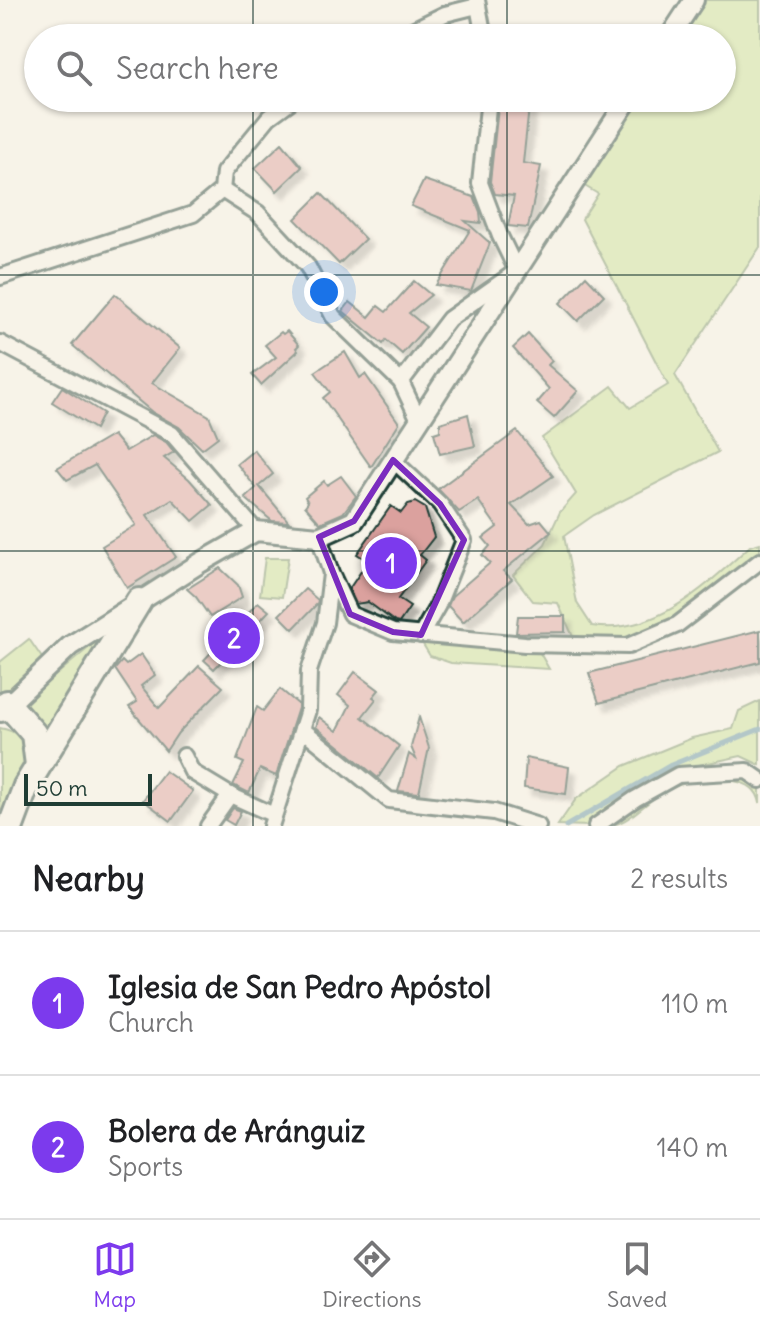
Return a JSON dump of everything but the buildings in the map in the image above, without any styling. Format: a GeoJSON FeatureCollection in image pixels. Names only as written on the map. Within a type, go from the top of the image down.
{"type":"FeatureCollection","features":[{"type":"Feature","properties":{"kind":"highway"},"geometry":{"type":"LineString","coordinates":[[11,826],[26,786],[139,601]]}},
{"type":"Feature","properties":{"kind":"highway"},"geometry":{"type":"LineString","coordinates":[[4,708],[34,734],[38,765]]}},
{"type":"Feature","properties":{"kind":"street"},"geometry":{"type":"LineString","coordinates":[[678,24],[694,0]]}},
{"type":"Feature","properties":{"kind":"street"},"geometry":{"type":"LineString","coordinates":[[425,24],[477,3],[481,24]]}},
{"type":"Feature","properties":{"kind":"street"},"geometry":{"type":"LineString","coordinates":[[0,277],[193,214],[222,190],[224,172],[276,112]]}},
{"type":"Feature","properties":{"kind":"street"},"geometry":{"type":"LineString","coordinates":[[488,112],[480,183],[517,271]]}},
{"type":"Feature","properties":{"kind":"street"},"geometry":{"type":"LineString","coordinates":[[4,708],[70,646],[256,531],[319,537],[354,521],[620,112]]}},
{"type":"Feature","properties":{"kind":"street"},"geometry":{"type":"LineString","coordinates":[[222,190],[258,213],[308,267],[333,316],[401,382],[419,420]]}},
{"type":"Feature","properties":{"kind":"street"},"geometry":{"type":"LineString","coordinates":[[401,382],[449,319],[517,271]]}},
{"type":"Feature","properties":{"kind":"street"},"geometry":{"type":"LineString","coordinates":[[0,343],[172,434],[256,531]]}},
{"type":"Feature","properties":{"kind":"street"},"geometry":{"type":"LineString","coordinates":[[393,460],[440,504],[464,540],[438,605],[421,635]]}},
{"type":"Feature","properties":{"kind":"street"},"geometry":{"type":"LineString","coordinates":[[319,537],[350,614],[393,632],[525,644],[628,646],[677,625],[760,561]]}},
{"type":"Feature","properties":{"kind":"street"},"geometry":{"type":"LineString","coordinates":[[184,756],[192,772],[272,820],[308,710],[309,671],[325,623],[331,573]]}},
{"type":"Feature","properties":{"kind":"street"},"geometry":{"type":"LineString","coordinates":[[302,729],[389,800],[494,812],[538,826]]}},
{"type":"Feature","properties":{"kind":"street"},"geometry":{"type":"LineString","coordinates":[[596,826],[678,775],[747,771],[760,780]]}},
{"type":"Feature","properties":{"kind":"street"},"geometry":{"type":"LineString","coordinates":[[208,826],[230,795]]}},
{"type":"Feature","properties":{"kind":"highlighted area"},"geometry":{"type":"Polygon","coordinates":[[[393,460],[440,504],[464,540],[421,635],[393,632],[350,614],[319,537],[354,521],[393,460]]]}},
{"type":"Feature","properties":{"kind":"green space"},"geometry":{"type":"Polygon","coordinates":[[[702,0],[760,0],[760,247],[675,375],[718,452],[594,515],[564,536],[577,603],[592,626],[615,627],[658,615],[698,591],[750,546],[760,543],[760,554],[753,556],[692,612],[619,642],[574,639],[558,603],[533,601],[513,575],[545,544],[560,512],[576,494],[542,438],[612,386],[630,408],[668,385],[582,219],[598,194],[583,185],[629,112],[736,112],[736,24],[686,24],[702,0]]]}},
{"type":"Feature","properties":{"kind":"green space"},"geometry":{"type":"Polygon","coordinates":[[[265,558],[288,558],[282,597],[260,595],[265,558]]]}},
{"type":"Feature","properties":{"kind":"green space"},"geometry":{"type":"Polygon","coordinates":[[[29,639],[42,658],[0,697],[0,662],[29,639]]]}},
{"type":"Feature","properties":{"kind":"green space"},"geometry":{"type":"Polygon","coordinates":[[[98,640],[104,646],[44,743],[20,705],[98,640]]]}},
{"type":"Feature","properties":{"kind":"green space"},"geometry":{"type":"Polygon","coordinates":[[[421,641],[536,646],[549,669],[451,663],[430,656],[421,641]]]}},
{"type":"Feature","properties":{"kind":"green space"},"geometry":{"type":"Polygon","coordinates":[[[760,701],[760,765],[741,756],[675,770],[590,826],[558,825],[576,799],[624,766],[692,738],[733,729],[739,711],[760,701]]]}},
{"type":"Feature","properties":{"kind":"green space"},"geometry":{"type":"Polygon","coordinates":[[[0,728],[16,734],[24,743],[27,755],[20,785],[0,826],[0,728]]]}},
{"type":"Feature","properties":{"kind":"green space"},"geometry":{"type":"Polygon","coordinates":[[[750,777],[760,784],[760,803],[752,788],[744,784],[725,779],[697,780],[670,789],[628,818],[604,826],[680,780],[750,777]]]}},
{"type":"Feature","properties":{"kind":"waterway"},"geometry":{"type":"LineString","coordinates":[[566,826],[671,765],[760,729]]}},
{"type":"Feature","properties":{"kind":"place","name":"Iglesia de San Pedro Apóstol"},"geometry":{"type":"Point","coordinates":[391,563]}},
{"type":"Feature","properties":{"kind":"place","name":"Bolera de Aránguiz"},"geometry":{"type":"Point","coordinates":[234,638]}}]}
